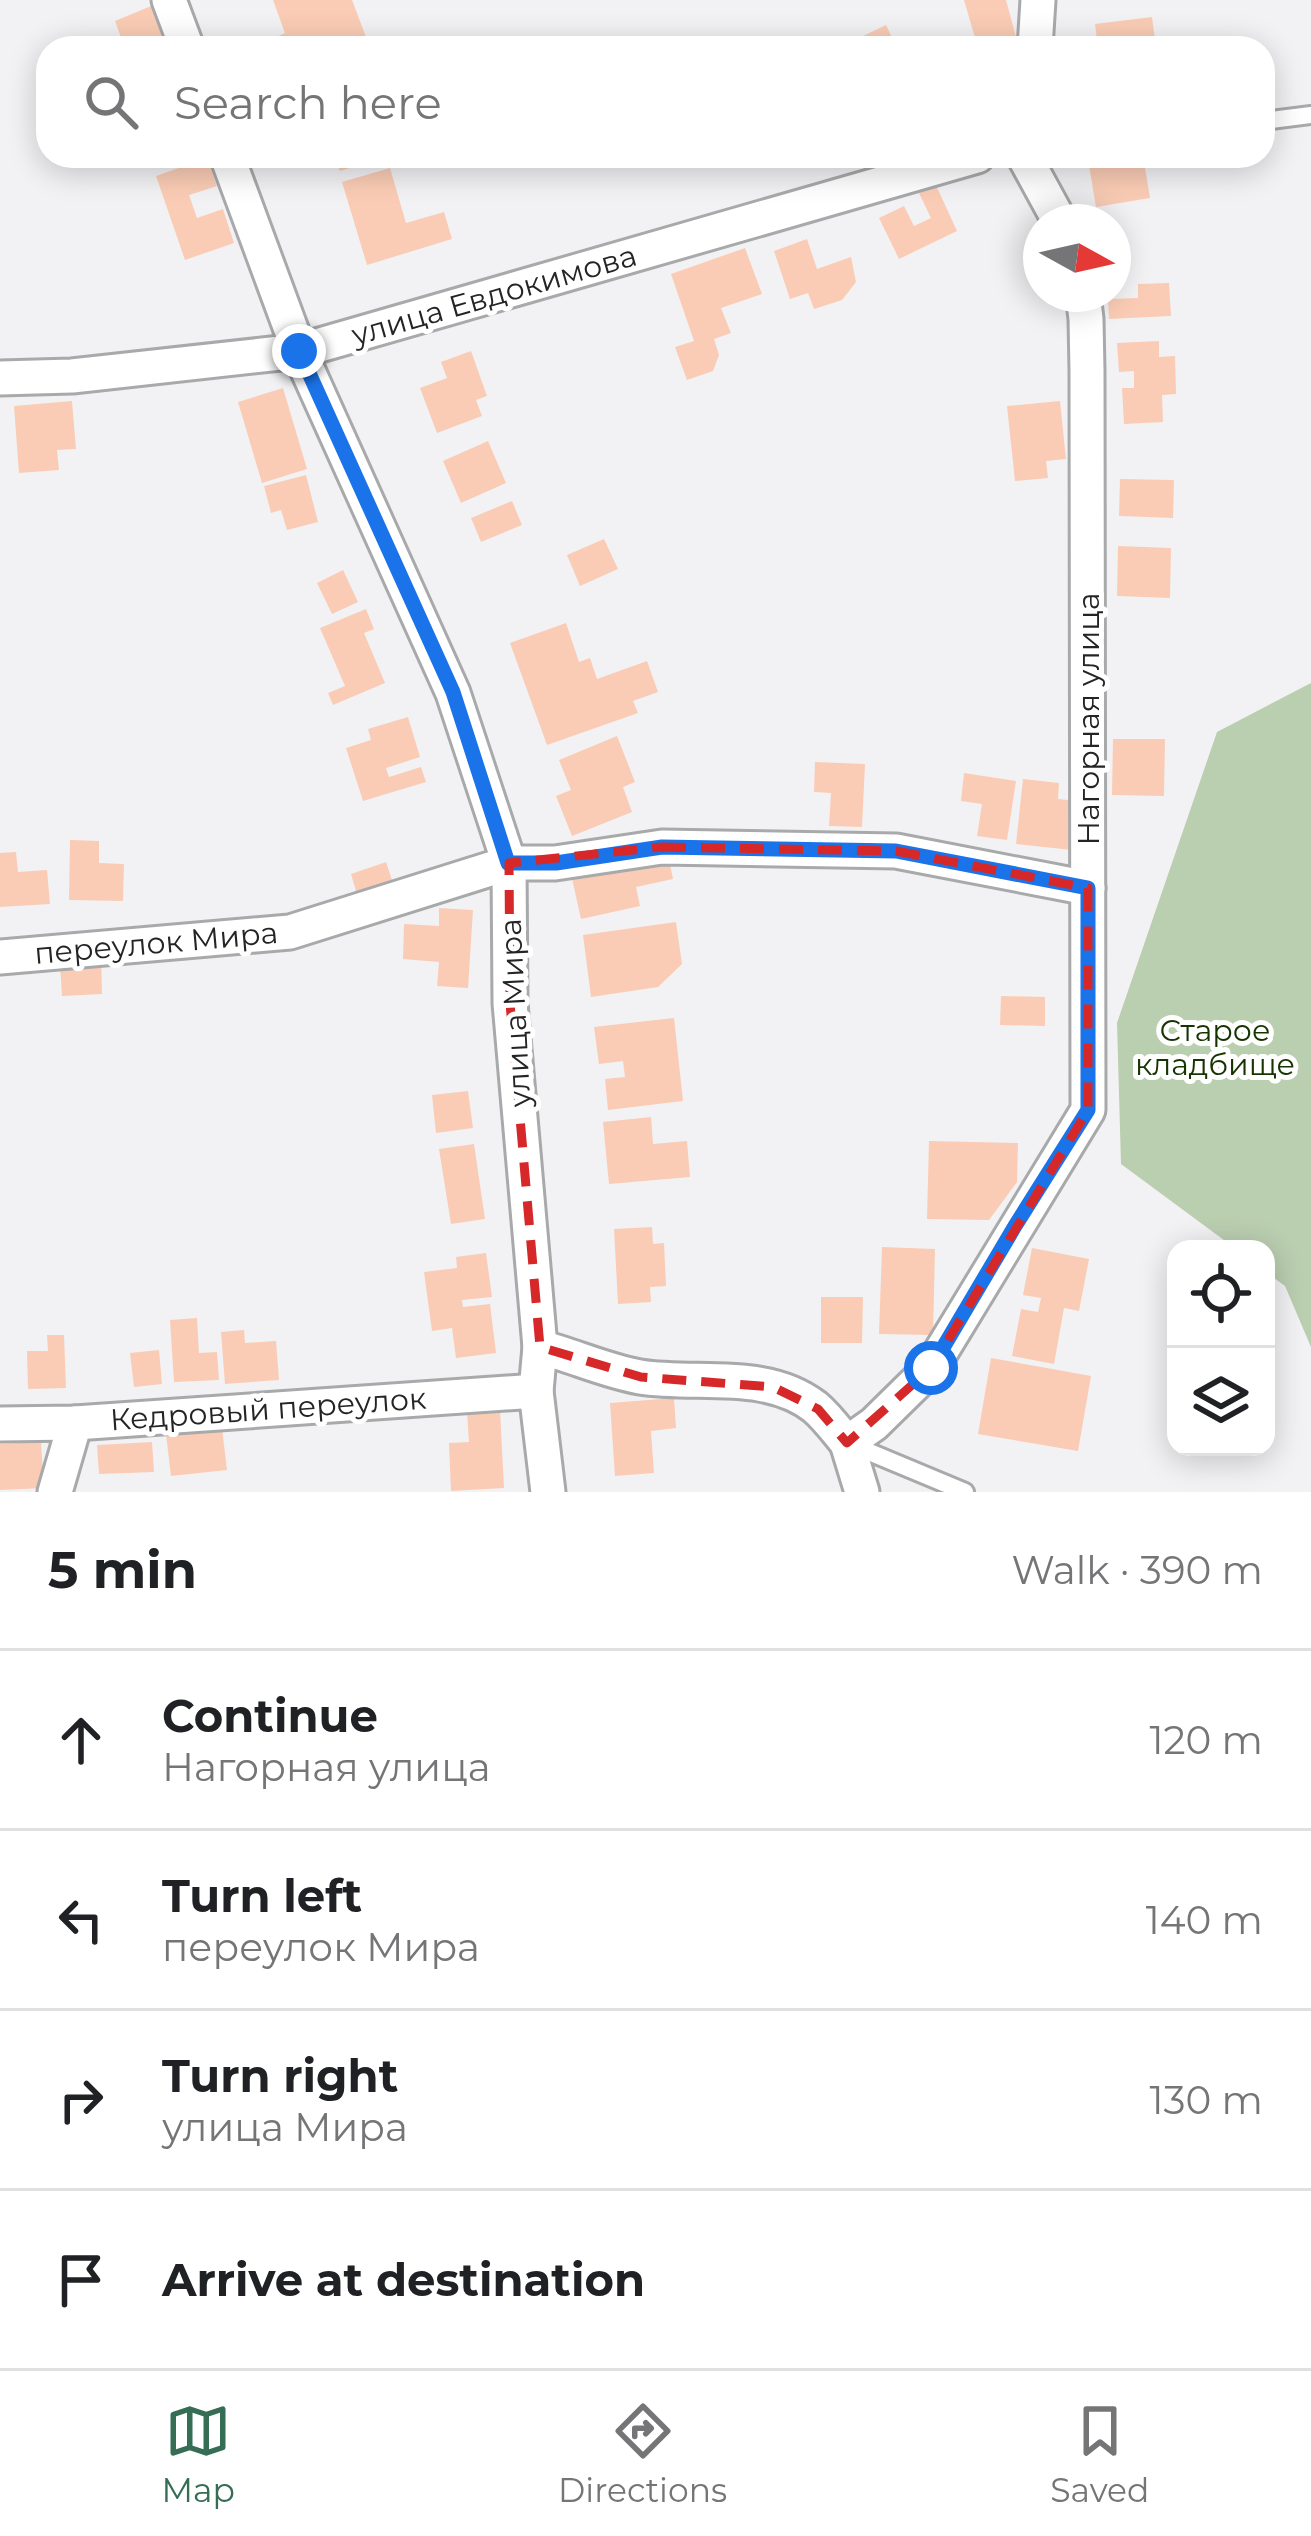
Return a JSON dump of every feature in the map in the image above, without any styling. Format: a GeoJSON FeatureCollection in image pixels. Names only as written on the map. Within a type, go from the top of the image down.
{"type":"FeatureCollection","features":[{"type":"Feature","properties":{"kind":"street"},"geometry":{"type":"LineString","coordinates":[[169,0],[182,36]]}},
{"type":"Feature","properties":{"kind":"street"},"geometry":{"type":"LineString","coordinates":[[1036,36],[1038,0]]}},
{"type":"Feature","properties":{"kind":"street","name":"улица Мира"},"geometry":{"type":"LineString","coordinates":[[231,168],[299,351],[453,692],[508,863],[510,1004],[540,1347],[536,1390],[548,1492]]}},
{"type":"Feature","properties":{"kind":"street","name":"улица Евдокимова"},"geometry":{"type":"LineString","coordinates":[[0,378],[72,376],[299,351],[935,168]]}},
{"type":"Feature","properties":{"kind":"street"},"geometry":{"type":"LineString","coordinates":[[1031,168],[1050,204]]}},
{"type":"Feature","properties":{"kind":"street","name":"Нагорная улица"},"geometry":{"type":"LineString","coordinates":[[847,1443],[874,1424],[931,1368],[1088,1110],[1085,312]]}},
{"type":"Feature","properties":{"kind":"street","name":"переулок Мира"},"geometry":{"type":"LineString","coordinates":[[0,957],[290,932],[508,863],[556,863],[662,847],[896,851],[1088,888]]}},
{"type":"Feature","properties":{"kind":"street"},"geometry":{"type":"LineString","coordinates":[[540,1347],[641,1377],[752,1383],[794,1394],[818,1409],[847,1443],[862,1492]]}},
{"type":"Feature","properties":{"kind":"street","name":"Кедровый переулок"},"geometry":{"type":"LineString","coordinates":[[0,1424],[75,1423],[536,1390]]}},
{"type":"Feature","properties":{"kind":"street"},"geometry":{"type":"LineString","coordinates":[[55,1492],[75,1423]]}},
{"type":"Feature","properties":{"kind":"lane"},"geometry":{"type":"LineString","coordinates":[[1275,120],[1311,115]]}},
{"type":"Feature","properties":{"kind":"lane"},"geometry":{"type":"LineString","coordinates":[[847,1443],[965,1492]]}},
{"type":"Feature","properties":{"kind":"highlighted area"},"geometry":{"type":"Polygon","coordinates":[[[662,847],[896,851],[1088,888],[1088,1110],[931,1368],[847,1443],[818,1409],[773,1387],[641,1377],[540,1347],[510,1003],[509,863],[662,847]]]}},
{"type":"Feature","properties":{"kind":"green space","name":"Старое кладбище"},"geometry":{"type":"Polygon","coordinates":[[[1311,683],[1311,1347],[1285,1286],[1275,1279],[1275,1240],[1224,1240],[1121,1164],[1117,1023],[1217,732],[1311,683]]]}},
{"type":"Feature","properties":{"kind":"building"},"geometry":{"type":"Polygon","coordinates":[[[273,0],[352,0],[366,36],[278,36],[285,33],[273,0]]]}},
{"type":"Feature","properties":{"kind":"building"},"geometry":{"type":"Polygon","coordinates":[[[964,0],[1006,0],[1016,36],[974,36],[964,0]]]}},
{"type":"Feature","properties":{"kind":"building"},"geometry":{"type":"Polygon","coordinates":[[[151,6],[163,36],[121,36],[115,21],[151,6]]]}},
{"type":"Feature","properties":{"kind":"building"},"geometry":{"type":"Polygon","coordinates":[[[1152,17],[1154,36],[1096,36],[1095,24],[1152,17]]]}},
{"type":"Feature","properties":{"kind":"building"},"geometry":{"type":"Polygon","coordinates":[[[886,25],[891,36],[863,36],[886,25]]]}},
{"type":"Feature","properties":{"kind":"building"},"geometry":{"type":"Polygon","coordinates":[[[179,168],[211,168],[217,186],[189,195],[197,218],[223,209],[234,243],[185,260],[156,176],[179,168]]]}},
{"type":"Feature","properties":{"kind":"building"},"geometry":{"type":"Polygon","coordinates":[[[390,168],[406,223],[444,212],[452,239],[367,265],[342,182],[390,168]]]}},
{"type":"Feature","properties":{"kind":"building"},"geometry":{"type":"Polygon","coordinates":[[[1090,168],[1145,168],[1150,198],[1096,204],[1090,168]]]}},
{"type":"Feature","properties":{"kind":"building"},"geometry":{"type":"Polygon","coordinates":[[[935,183],[957,231],[899,259],[879,218],[904,206],[914,226],[931,218],[918,191],[935,183]]]}},
{"type":"Feature","properties":{"kind":"building"},"geometry":{"type":"Polygon","coordinates":[[[807,239],[817,269],[851,257],[856,282],[842,300],[814,309],[808,293],[790,299],[774,251],[807,239]]]}},
{"type":"Feature","properties":{"kind":"building"},"geometry":{"type":"Polygon","coordinates":[[[745,248],[762,294],[721,308],[731,333],[714,339],[719,355],[713,371],[687,380],[675,347],[694,341],[671,274],[745,248]]]}},
{"type":"Feature","properties":{"kind":"building"},"geometry":{"type":"Polygon","coordinates":[[[1169,283],[1171,316],[1109,319],[1109,312],[1131,312],[1138,284],[1169,283]]]}},
{"type":"Feature","properties":{"kind":"building"},"geometry":{"type":"Polygon","coordinates":[[[1159,341],[1159,357],[1175,356],[1176,394],[1162,395],[1163,422],[1124,424],[1122,388],[1134,388],[1134,371],[1119,372],[1117,343],[1159,341]]]}},
{"type":"Feature","properties":{"kind":"building"},"geometry":{"type":"Polygon","coordinates":[[[471,351],[487,396],[476,400],[482,416],[437,433],[420,388],[447,378],[441,362],[471,351]]]}},
{"type":"Feature","properties":{"kind":"building"},"geometry":{"type":"Polygon","coordinates":[[[283,388],[307,469],[262,483],[238,402],[283,388]]]}},
{"type":"Feature","properties":{"kind":"building"},"geometry":{"type":"Polygon","coordinates":[[[72,401],[76,449],[57,450],[59,470],[19,473],[14,406],[72,401]]]}},
{"type":"Feature","properties":{"kind":"building"},"geometry":{"type":"Polygon","coordinates":[[[1060,401],[1066,459],[1046,461],[1048,478],[1015,481],[1007,406],[1060,401]]]}},
{"type":"Feature","properties":{"kind":"building"},"geometry":{"type":"Polygon","coordinates":[[[488,441],[506,483],[461,503],[443,461],[488,441]]]}},
{"type":"Feature","properties":{"kind":"building"},"geometry":{"type":"Polygon","coordinates":[[[306,475],[318,522],[287,530],[281,510],[271,513],[264,486],[306,475]]]}},
{"type":"Feature","properties":{"kind":"building"},"geometry":{"type":"Polygon","coordinates":[[[1120,479],[1174,480],[1173,518],[1119,516],[1120,479]]]}},
{"type":"Feature","properties":{"kind":"building"},"geometry":{"type":"Polygon","coordinates":[[[512,501],[522,525],[481,542],[471,518],[512,501]]]}},
{"type":"Feature","properties":{"kind":"building"},"geometry":{"type":"Polygon","coordinates":[[[604,539],[618,569],[580,586],[567,555],[604,539]]]}},
{"type":"Feature","properties":{"kind":"building"},"geometry":{"type":"Polygon","coordinates":[[[1118,546],[1171,548],[1170,598],[1117,596],[1118,546]]]}},
{"type":"Feature","properties":{"kind":"building"},"geometry":{"type":"Polygon","coordinates":[[[343,570],[358,602],[332,614],[317,583],[343,570]]]}},
{"type":"Feature","properties":{"kind":"building"},"geometry":{"type":"Polygon","coordinates":[[[366,609],[374,629],[364,633],[385,683],[333,705],[328,693],[345,686],[320,628],[366,609]]]}},
{"type":"Feature","properties":{"kind":"building"},"geometry":{"type":"Polygon","coordinates":[[[566,623],[579,662],[590,658],[597,679],[647,661],[658,692],[633,701],[638,713],[547,745],[510,643],[566,623]]]}},
{"type":"Feature","properties":{"kind":"building"},"geometry":{"type":"Polygon","coordinates":[[[408,717],[420,757],[386,768],[389,777],[421,767],[426,782],[363,801],[346,748],[371,740],[368,729],[408,717]]]}},
{"type":"Feature","properties":{"kind":"building"},"geometry":{"type":"Polygon","coordinates":[[[617,736],[635,782],[623,787],[632,812],[572,836],[556,796],[571,790],[559,760],[617,736]]]}},
{"type":"Feature","properties":{"kind":"building"},"geometry":{"type":"Polygon","coordinates":[[[1113,739],[1165,739],[1164,796],[1112,795],[1113,739]]]}},
{"type":"Feature","properties":{"kind":"building"},"geometry":{"type":"Polygon","coordinates":[[[815,762],[865,764],[862,827],[829,826],[831,793],[814,792],[815,762]]]}},
{"type":"Feature","properties":{"kind":"building"},"geometry":{"type":"Polygon","coordinates":[[[964,773],[1016,781],[1007,840],[977,836],[982,804],[961,801],[964,773]]]}},
{"type":"Feature","properties":{"kind":"building"},"geometry":{"type":"Polygon","coordinates":[[[1023,779],[1059,783],[1058,799],[1078,801],[1072,850],[1016,844],[1023,779]]]}},
{"type":"Feature","properties":{"kind":"building"},"geometry":{"type":"Polygon","coordinates":[[[70,840],[99,841],[99,863],[124,864],[123,901],[69,900],[70,840]]]}},
{"type":"Feature","properties":{"kind":"building"},"geometry":{"type":"Polygon","coordinates":[[[16,852],[18,872],[47,870],[50,904],[0,907],[0,853],[16,852]]]}},
{"type":"Feature","properties":{"kind":"building"},"geometry":{"type":"Polygon","coordinates":[[[668,854],[673,879],[636,887],[640,906],[581,919],[571,874],[668,854]]]}},
{"type":"Feature","properties":{"kind":"building"},"geometry":{"type":"Polygon","coordinates":[[[386,862],[394,886],[358,898],[351,874],[386,862]]]}},
{"type":"Feature","properties":{"kind":"building"},"geometry":{"type":"Polygon","coordinates":[[[439,908],[473,910],[468,988],[437,986],[439,962],[403,959],[404,924],[439,926],[439,908]]]}},
{"type":"Feature","properties":{"kind":"building"},"geometry":{"type":"Polygon","coordinates":[[[676,922],[682,964],[658,987],[591,997],[583,935],[676,922]]]}},
{"type":"Feature","properties":{"kind":"building"},"geometry":{"type":"Polygon","coordinates":[[[101,953],[102,994],[62,996],[60,964],[101,953]]]}},
{"type":"Feature","properties":{"kind":"building"},"geometry":{"type":"Polygon","coordinates":[[[1001,996],[1045,997],[1045,1026],[1000,1025],[1001,996]]]}},
{"type":"Feature","properties":{"kind":"building"},"geometry":{"type":"Polygon","coordinates":[[[674,1018],[683,1101],[608,1110],[605,1079],[625,1077],[623,1061],[599,1064],[594,1027],[674,1018]]]}},
{"type":"Feature","properties":{"kind":"building"},"geometry":{"type":"Polygon","coordinates":[[[468,1091],[473,1128],[436,1133],[432,1095],[468,1091]]]}},
{"type":"Feature","properties":{"kind":"building"},"geometry":{"type":"Polygon","coordinates":[[[651,1117],[653,1144],[687,1141],[690,1177],[609,1184],[603,1122],[651,1117]]]}},
{"type":"Feature","properties":{"kind":"building"},"geometry":{"type":"Polygon","coordinates":[[[929,1141],[1018,1143],[1017,1182],[989,1220],[927,1219],[929,1141]]]}},
{"type":"Feature","properties":{"kind":"building"},"geometry":{"type":"Polygon","coordinates":[[[474,1144],[485,1219],[451,1224],[439,1149],[474,1144]]]}},
{"type":"Feature","properties":{"kind":"building"},"geometry":{"type":"Polygon","coordinates":[[[652,1227],[653,1244],[664,1243],[666,1286],[650,1287],[651,1302],[618,1304],[614,1229],[652,1227]]]}},
{"type":"Feature","properties":{"kind":"building"},"geometry":{"type":"Polygon","coordinates":[[[882,1247],[935,1249],[933,1335],[879,1334],[882,1247]]]}},
{"type":"Feature","properties":{"kind":"building"},"geometry":{"type":"Polygon","coordinates":[[[1032,1248],[1089,1259],[1079,1311],[1064,1308],[1054,1364],[1012,1356],[1021,1309],[1038,1312],[1041,1298],[1023,1295],[1032,1248]]]}},
{"type":"Feature","properties":{"kind":"building"},"geometry":{"type":"Polygon","coordinates":[[[486,1253],[492,1297],[462,1300],[463,1307],[490,1304],[496,1353],[456,1358],[452,1328],[432,1331],[424,1272],[457,1268],[456,1257],[486,1253]]]}},
{"type":"Feature","properties":{"kind":"building"},"geometry":{"type":"Polygon","coordinates":[[[821,1297],[863,1297],[862,1343],[821,1343],[821,1297]]]}},
{"type":"Feature","properties":{"kind":"building"},"geometry":{"type":"Polygon","coordinates":[[[197,1318],[199,1353],[217,1352],[219,1380],[174,1382],[170,1320],[197,1318]]]}},
{"type":"Feature","properties":{"kind":"building"},"geometry":{"type":"Polygon","coordinates":[[[244,1330],[245,1343],[276,1341],[279,1380],[225,1384],[221,1332],[244,1330]]]}},
{"type":"Feature","properties":{"kind":"building"},"geometry":{"type":"Polygon","coordinates":[[[47,1335],[64,1335],[66,1388],[28,1389],[27,1351],[48,1351],[47,1335]]]}},
{"type":"Feature","properties":{"kind":"building"},"geometry":{"type":"Polygon","coordinates":[[[159,1350],[162,1384],[134,1387],[130,1353],[159,1350]]]}},
{"type":"Feature","properties":{"kind":"building"},"geometry":{"type":"Polygon","coordinates":[[[991,1358],[1091,1376],[1078,1451],[978,1434],[991,1358]]]}},
{"type":"Feature","properties":{"kind":"building"},"geometry":{"type":"Polygon","coordinates":[[[674,1398],[676,1428],[651,1431],[654,1473],[615,1476],[610,1403],[674,1398]]]}},
{"type":"Feature","properties":{"kind":"building"},"geometry":{"type":"Polygon","coordinates":[[[500,1410],[504,1488],[451,1491],[449,1443],[469,1442],[467,1412],[500,1410]]]}},
{"type":"Feature","properties":{"kind":"building"},"geometry":{"type":"Polygon","coordinates":[[[222,1428],[227,1470],[171,1476],[166,1434],[222,1428]]]}},
{"type":"Feature","properties":{"kind":"building"},"geometry":{"type":"Polygon","coordinates":[[[41,1442],[44,1488],[0,1490],[0,1444],[41,1442]]]}},
{"type":"Feature","properties":{"kind":"building"},"geometry":{"type":"Polygon","coordinates":[[[152,1442],[154,1472],[99,1474],[97,1445],[152,1442]]]}},
{"type":"Feature","properties":{"kind":"route"},"geometry":{"type":"LineString","coordinates":[[299,351],[453,692],[508,863],[556,863],[662,847],[896,851],[1088,888],[1088,1110],[931,1368]]}}]}
